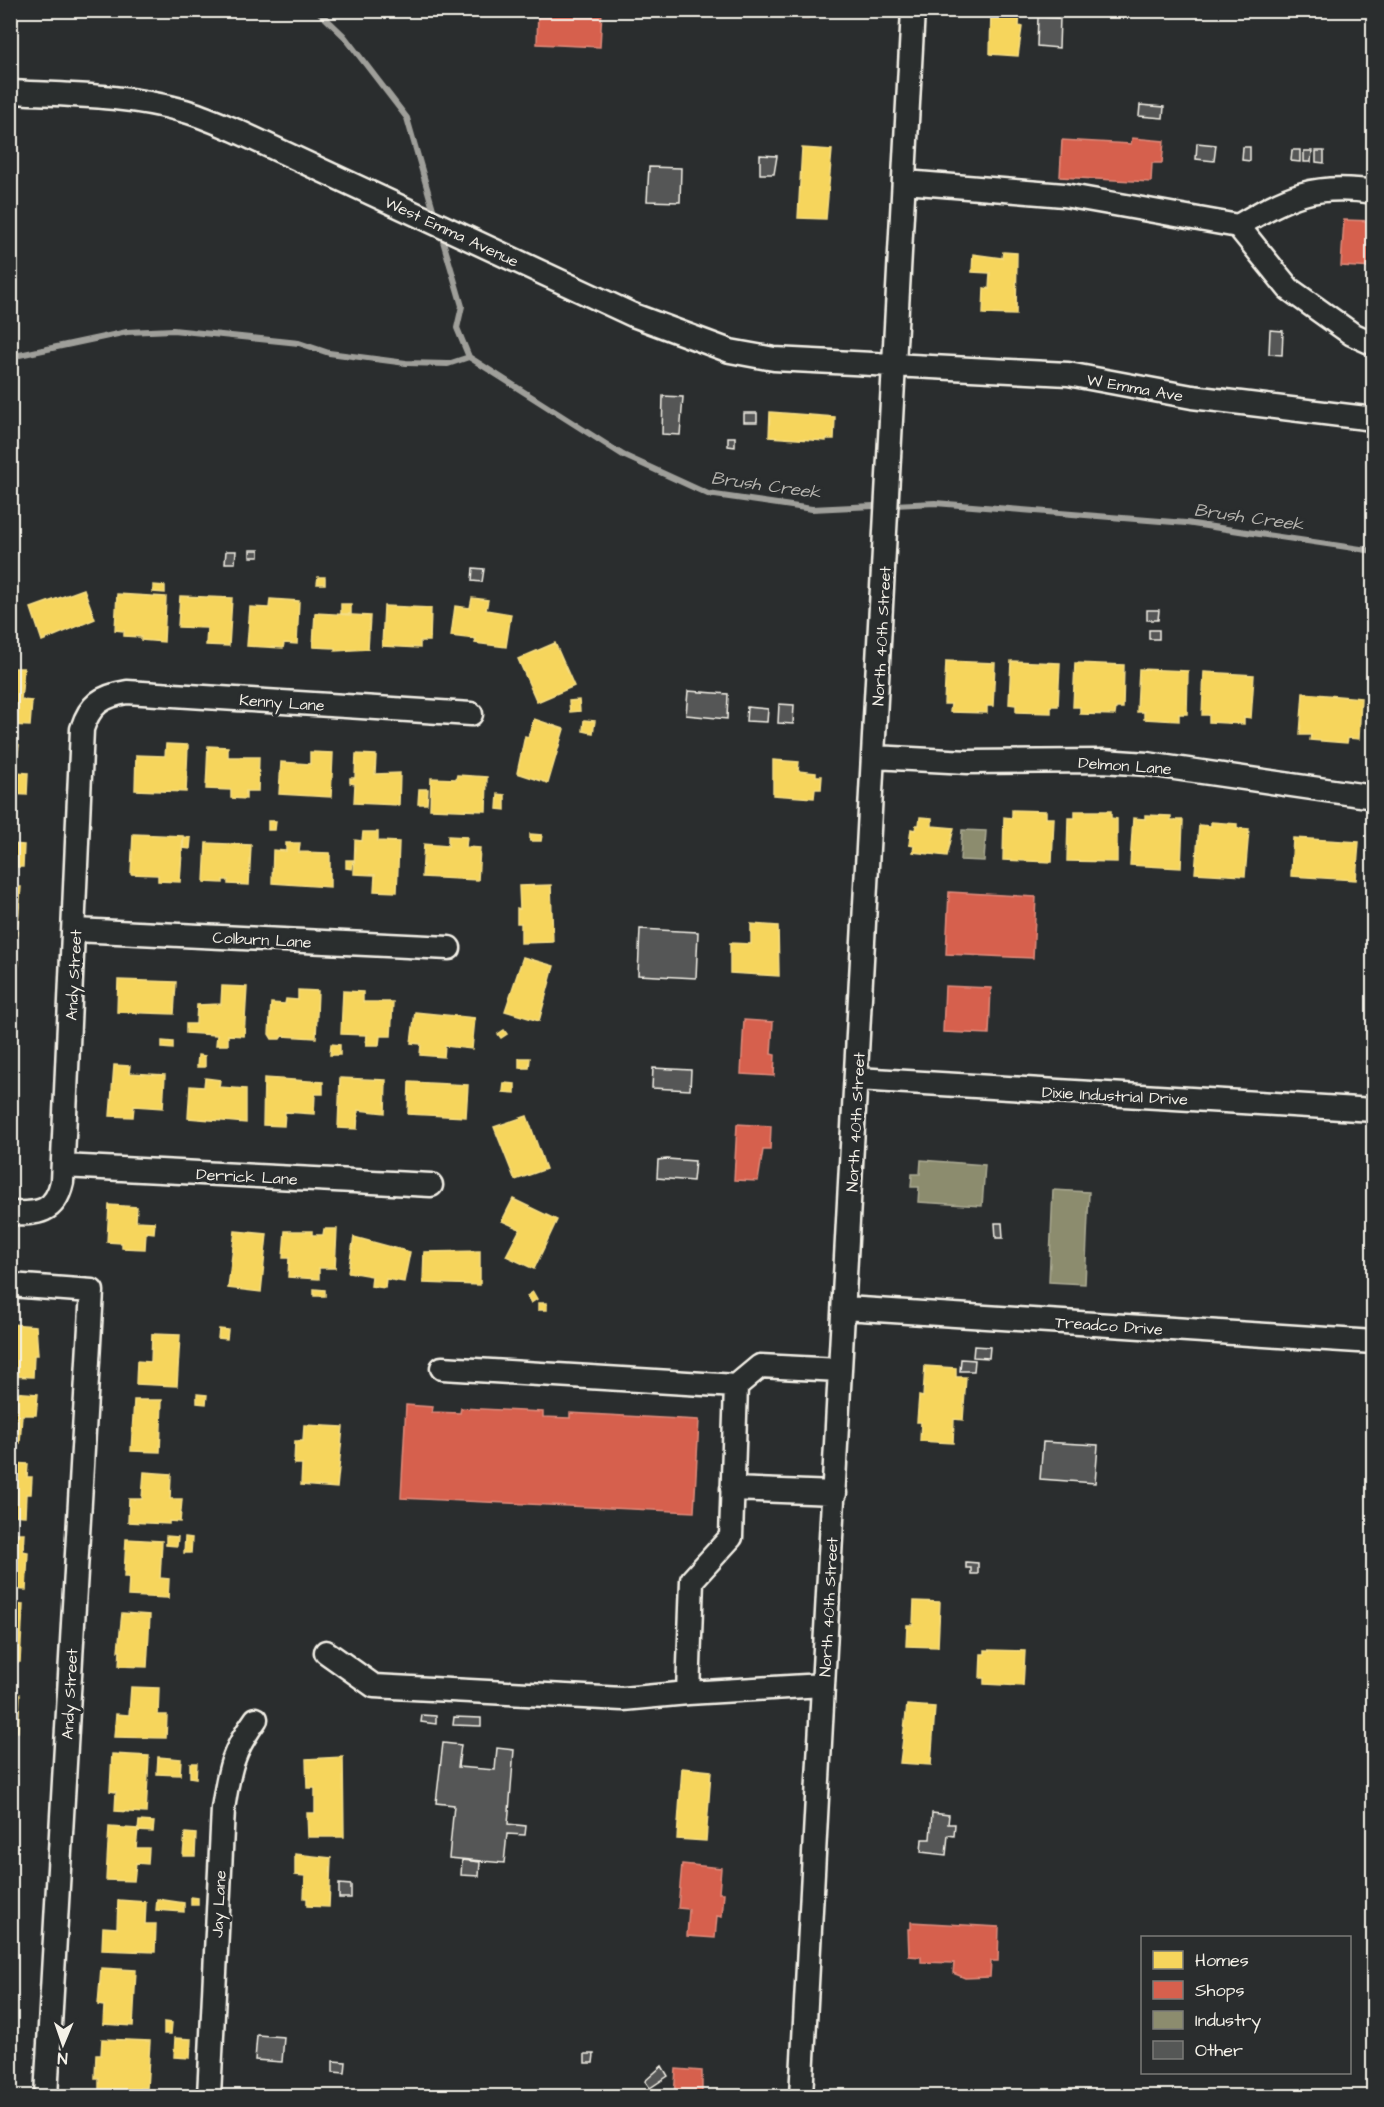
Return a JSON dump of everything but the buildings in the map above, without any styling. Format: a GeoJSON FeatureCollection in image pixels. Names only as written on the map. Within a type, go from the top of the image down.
{"type":"FeatureCollection","features":[{"type":"Feature","properties":{"kind":"street","name":"North 40th Street"},"geometry":{"type":"LineString","coordinates":[[801,2097],[913,10]]}},
{"type":"Feature","properties":{"kind":"street","name":"West Emma Avenue"},"geometry":{"type":"LineString","coordinates":[[10,92],[146,102],[187,111],[237,131],[633,315],[730,351],[774,359],[895,365]]}},
{"type":"Feature","properties":{"kind":"street"},"geometry":{"type":"LineString","coordinates":[[905,182],[1064,195],[1238,226],[1285,198],[1318,190],[1353,189],[1374,192]]}},
{"type":"Feature","properties":{"kind":"street"},"geometry":{"type":"LineString","coordinates":[[1238,226],[1289,289],[1352,334],[1374,344]]}},
{"type":"Feature","properties":{"kind":"street","name":"W Emma Ave"},"geometry":{"type":"LineString","coordinates":[[895,365],[1068,374],[1192,397],[1374,419]]}},
{"type":"Feature","properties":{"kind":"street","name":"Kenny Lane"},"geometry":{"type":"LineString","coordinates":[[95,702],[110,695],[127,692],[471,714]]}},
{"type":"Feature","properties":{"kind":"street","name":"Andy Street"},"geometry":{"type":"LineString","coordinates":[[10,1213],[37,1214],[50,1206],[59,1195],[63,1167],[75,930],[82,729],[87,714],[95,702]]}},
{"type":"Feature","properties":{"kind":"street","name":"Delmon Lane"},"geometry":{"type":"LineString","coordinates":[[874,757],[968,762],[1103,761],[1147,764],[1374,797]]}},
{"type":"Feature","properties":{"kind":"street","name":"Colburn Lane"},"geometry":{"type":"LineString","coordinates":[[75,930],[448,948]]}},
{"type":"Feature","properties":{"kind":"street","name":"Dixie Industrial Drive"},"geometry":{"type":"LineString","coordinates":[[857,1079],[1374,1110]]}},
{"type":"Feature","properties":{"kind":"street","name":"Derrick Lane"},"geometry":{"type":"LineString","coordinates":[[63,1167],[430,1185]]}},
{"type":"Feature","properties":{"kind":"street","name":"Andy Street"},"geometry":{"type":"LineString","coordinates":[[10,1285],[92,1291],[46,2097]]}},
{"type":"Feature","properties":{"kind":"street","name":"Treadco Drive"},"geometry":{"type":"LineString","coordinates":[[845,1308],[1374,1342]]}},
{"type":"Feature","properties":{"kind":"street"},"geometry":{"type":"LineString","coordinates":[[442,1368],[736,1386],[760,1366],[840,1370]]}},
{"type":"Feature","properties":{"kind":"street"},"geometry":{"type":"LineString","coordinates":[[688,1693],[692,1580],[731,1538],[736,1386]]}},
{"type":"Feature","properties":{"kind":"street"},"geometry":{"type":"LineString","coordinates":[[732,1490],[835,1493]]}},
{"type":"Feature","properties":{"kind":"street"},"geometry":{"type":"LineString","coordinates":[[326,1652],[374,1686],[623,1698],[823,1686]]}},
{"type":"Feature","properties":{"kind":"street","name":"Jay Lane"},"geometry":{"type":"LineString","coordinates":[[209,2097],[223,1809],[228,1771],[237,1744],[256,1719]]}},
{"type":"Feature","properties":{"kind":"waterway","name":"Brush Creek"},"geometry":{"type":"LineString","coordinates":[[317,10],[344,36],[407,118],[435,216]]}},
{"type":"Feature","properties":{"kind":"waterway","name":"Brush Creek"},"geometry":{"type":"LineString","coordinates":[[440,231],[462,306],[457,328],[469,357],[623,455],[708,494],[812,509],[935,503],[1186,523],[1374,551]]}},
{"type":"Feature","properties":{"kind":"waterway"},"geometry":{"type":"LineString","coordinates":[[10,357],[127,332],[173,330],[299,343],[329,353],[406,363],[448,364],[469,357]]}}]}
